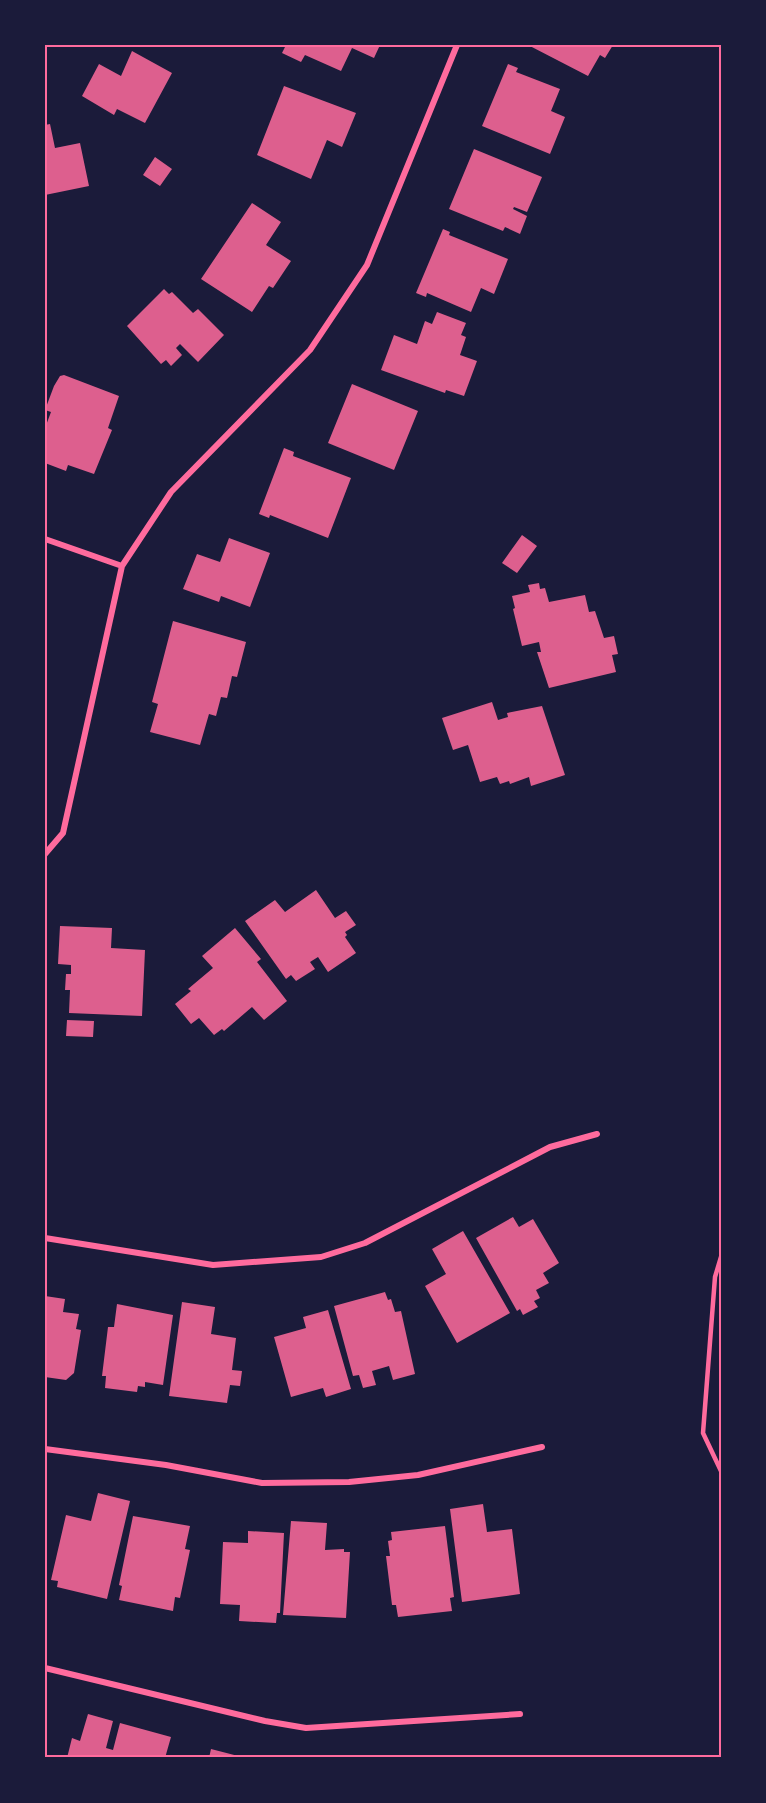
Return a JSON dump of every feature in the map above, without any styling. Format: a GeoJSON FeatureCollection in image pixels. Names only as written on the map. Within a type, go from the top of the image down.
{"type":"FeatureCollection","features":[{"type":"Feature","properties":{"kind":"street"},"geometry":{"type":"LineString","coordinates":[[46,854],[63,833],[122,566],[171,492],[310,350],[367,265],[457,45]]}},
{"type":"Feature","properties":{"kind":"street"},"geometry":{"type":"LineString","coordinates":[[45,539],[122,566]]}},
{"type":"Feature","properties":{"kind":"street"},"geometry":{"type":"LineString","coordinates":[[45,1238],[213,1265],[321,1257],[365,1243],[550,1147],[597,1134]]}},
{"type":"Feature","properties":{"kind":"street"},"geometry":{"type":"LineString","coordinates":[[45,1449],[166,1465],[262,1483],[350,1482],[418,1475],[542,1447]]}},
{"type":"Feature","properties":{"kind":"street"},"geometry":{"type":"LineString","coordinates":[[45,1668],[265,1722],[306,1728],[520,1714]]}},
{"type":"Feature","properties":{"kind":"lane"},"geometry":{"type":"LineString","coordinates":[[721,1257],[715,1277],[703,1433],[721,1472]]}},
{"type":"Feature","properties":{"kind":"building"},"geometry":{"type":"Polygon","coordinates":[[[286,45],[380,45],[374,58],[352,48],[341,71],[305,55],[301,62],[282,53],[286,45]]]}},
{"type":"Feature","properties":{"kind":"building"},"geometry":{"type":"Polygon","coordinates":[[[528,45],[613,45],[605,58],[600,55],[588,76],[528,45]]]}},
{"type":"Feature","properties":{"kind":"building"},"geometry":{"type":"Polygon","coordinates":[[[132,51],[172,73],[145,123],[117,109],[114,115],[82,96],[99,64],[121,76],[132,51]]]}},
{"type":"Feature","properties":{"kind":"building"},"geometry":{"type":"Polygon","coordinates":[[[508,64],[518,68],[516,72],[560,89],[551,111],[565,117],[550,154],[482,126],[508,64]]]}},
{"type":"Feature","properties":{"kind":"building"},"geometry":{"type":"Polygon","coordinates":[[[284,86],[356,113],[342,147],[327,140],[311,179],[257,155],[284,86]]]}},
{"type":"Feature","properties":{"kind":"building"},"geometry":{"type":"Polygon","coordinates":[[[50,124],[55,148],[80,143],[89,186],[45,195],[45,125],[50,124]]]}},
{"type":"Feature","properties":{"kind":"building"},"geometry":{"type":"Polygon","coordinates":[[[474,149],[542,177],[527,212],[514,207],[513,209],[527,216],[520,234],[505,227],[503,231],[449,209],[474,149]]]}},
{"type":"Feature","properties":{"kind":"building"},"geometry":{"type":"Polygon","coordinates":[[[155,157],[172,169],[160,186],[143,175],[155,157]]]}},
{"type":"Feature","properties":{"kind":"building"},"geometry":{"type":"Polygon","coordinates":[[[252,203],[281,222],[266,245],[291,261],[273,288],[269,286],[252,312],[201,279],[252,203]]]}},
{"type":"Feature","properties":{"kind":"building"},"geometry":{"type":"Polygon","coordinates":[[[443,229],[450,232],[449,235],[508,259],[494,294],[481,288],[471,312],[427,293],[426,297],[416,293],[443,229]]]}},
{"type":"Feature","properties":{"kind":"building"},"geometry":{"type":"Polygon","coordinates":[[[164,289],[169,294],[172,292],[193,313],[198,309],[224,335],[198,362],[180,344],[176,348],[182,355],[171,366],[166,360],[161,364],[127,326],[164,289]]]}},
{"type":"Feature","properties":{"kind":"building"},"geometry":{"type":"Polygon","coordinates":[[[437,312],[466,323],[461,335],[466,337],[460,355],[477,361],[464,396],[446,390],[445,393],[381,370],[394,335],[417,344],[425,321],[432,324],[437,312]]]}},
{"type":"Feature","properties":{"kind":"building"},"geometry":{"type":"Polygon","coordinates":[[[64,375],[119,396],[108,428],[112,430],[94,474],[68,465],[66,471],[45,463],[45,428],[51,412],[45,410],[54,386],[60,376],[64,375]]]}},
{"type":"Feature","properties":{"kind":"building"},"geometry":{"type":"Polygon","coordinates":[[[352,384],[418,411],[394,470],[328,443],[352,384]]]}},
{"type":"Feature","properties":{"kind":"building"},"geometry":{"type":"Polygon","coordinates":[[[284,448],[294,452],[293,456],[351,478],[328,538],[270,515],[269,518],[259,514],[284,448]]]}},
{"type":"Feature","properties":{"kind":"building"},"geometry":{"type":"Polygon","coordinates":[[[522,535],[537,546],[517,573],[502,563],[522,535]]]}},
{"type":"Feature","properties":{"kind":"building"},"geometry":{"type":"Polygon","coordinates":[[[229,538],[270,553],[250,607],[221,596],[219,602],[183,589],[197,554],[220,562],[229,538]]]}},
{"type":"Feature","properties":{"kind":"building"},"geometry":{"type":"Polygon","coordinates":[[[539,583],[540,589],[545,588],[549,602],[585,595],[589,612],[595,611],[604,638],[614,636],[618,654],[612,655],[616,672],[549,688],[537,652],[541,652],[539,642],[522,646],[513,609],[515,608],[512,596],[530,592],[528,585],[539,583]]]}},
{"type":"Feature","properties":{"kind":"building"},"geometry":{"type":"Polygon","coordinates":[[[173,621],[246,642],[237,677],[232,676],[227,698],[221,697],[216,716],[209,714],[200,745],[150,732],[158,704],[152,702],[173,621]]]}},
{"type":"Feature","properties":{"kind":"building"},"geometry":{"type":"Polygon","coordinates":[[[492,702],[498,720],[508,717],[507,713],[542,706],[565,775],[531,786],[529,777],[510,784],[509,781],[500,784],[497,777],[480,782],[468,745],[453,750],[442,718],[492,702]]]}},
{"type":"Feature","properties":{"kind":"building"},"geometry":{"type":"Polygon","coordinates":[[[316,890],[335,918],[346,911],[356,925],[345,932],[347,935],[345,937],[356,953],[328,972],[318,957],[310,962],[315,969],[296,981],[291,975],[286,979],[245,921],[275,900],[285,912],[316,890]]]}},
{"type":"Feature","properties":{"kind":"building"},"geometry":{"type":"Polygon","coordinates":[[[60,926],[112,928],[111,948],[145,950],[142,1016],[69,1013],[70,990],[65,990],[66,974],[71,974],[71,965],[58,964],[60,926]]]}},
{"type":"Feature","properties":{"kind":"building"},"geometry":{"type":"Polygon","coordinates":[[[235,928],[261,959],[257,962],[287,1001],[264,1020],[252,1007],[224,1031],[222,1029],[214,1035],[199,1018],[191,1024],[175,1004],[191,991],[188,989],[213,968],[202,956],[235,928]]]}},
{"type":"Feature","properties":{"kind":"building"},"geometry":{"type":"Polygon","coordinates":[[[67,1020],[94,1021],[93,1037],[66,1036],[67,1020]]]}},
{"type":"Feature","properties":{"kind":"building"},"geometry":{"type":"Polygon","coordinates":[[[513,1217],[519,1227],[533,1219],[559,1263],[543,1273],[549,1283],[536,1290],[540,1298],[534,1301],[538,1307],[523,1315],[520,1309],[517,1311],[476,1238],[513,1217]]]}},
{"type":"Feature","properties":{"kind":"building"},"geometry":{"type":"Polygon","coordinates":[[[463,1231],[510,1313],[457,1343],[425,1286],[446,1274],[432,1249],[463,1231]]]}},
{"type":"Feature","properties":{"kind":"building"},"geometry":{"type":"Polygon","coordinates":[[[385,1292],[388,1300],[391,1299],[395,1312],[401,1311],[415,1374],[393,1380],[389,1366],[372,1371],[376,1385],[363,1388],[359,1375],[353,1376],[334,1306],[385,1292]]]}},
{"type":"Feature","properties":{"kind":"building"},"geometry":{"type":"Polygon","coordinates":[[[45,1296],[65,1299],[63,1312],[79,1314],[76,1329],[81,1330],[74,1373],[66,1380],[45,1377],[45,1296]]]}},
{"type":"Feature","properties":{"kind":"building"},"geometry":{"type":"Polygon","coordinates":[[[182,1302],[215,1307],[211,1334],[236,1338],[232,1370],[242,1371],[240,1386],[230,1385],[227,1403],[169,1396],[182,1302]]]}},
{"type":"Feature","properties":{"kind":"building"},"geometry":{"type":"Polygon","coordinates":[[[117,1304],[173,1315],[163,1385],[145,1382],[145,1387],[138,1386],[137,1392],[105,1388],[106,1376],[102,1376],[108,1327],[114,1327],[117,1304]]]}},
{"type":"Feature","properties":{"kind":"building"},"geometry":{"type":"Polygon","coordinates":[[[328,1310],[351,1389],[326,1397],[323,1388],[291,1397],[274,1337],[306,1328],[303,1317],[328,1310]]]}},
{"type":"Feature","properties":{"kind":"building"},"geometry":{"type":"Polygon","coordinates":[[[98,1493],[130,1501],[107,1599],[57,1587],[58,1581],[51,1580],[66,1515],[91,1521],[98,1493]]]}},
{"type":"Feature","properties":{"kind":"building"},"geometry":{"type":"Polygon","coordinates":[[[483,1504],[487,1532],[512,1529],[520,1594],[462,1602],[450,1509],[483,1504]]]}},
{"type":"Feature","properties":{"kind":"building"},"geometry":{"type":"Polygon","coordinates":[[[133,1516],[190,1526],[185,1549],[190,1550],[180,1598],[175,1597],[173,1611],[119,1600],[122,1586],[119,1585],[133,1516]]]}},
{"type":"Feature","properties":{"kind":"building"},"geometry":{"type":"Polygon","coordinates":[[[291,1521],[327,1523],[325,1550],[344,1549],[344,1552],[350,1552],[346,1618],[283,1615],[291,1521]]]}},
{"type":"Feature","properties":{"kind":"building"},"geometry":{"type":"Polygon","coordinates":[[[445,1526],[454,1597],[450,1598],[452,1611],[398,1617],[396,1605],[392,1605],[386,1556],[390,1556],[388,1541],[392,1540],[391,1532],[445,1526]]]}},
{"type":"Feature","properties":{"kind":"building"},"geometry":{"type":"Polygon","coordinates":[[[248,1531],[284,1533],[280,1613],[277,1613],[276,1623],[239,1621],[240,1605],[220,1604],[223,1542],[248,1543],[248,1531]]]}},
{"type":"Feature","properties":{"kind":"building"},"geometry":{"type":"Polygon","coordinates":[[[88,1714],[113,1721],[106,1748],[113,1750],[120,1723],[171,1737],[165,1758],[67,1758],[72,1738],[80,1741],[88,1714]]]}},
{"type":"Feature","properties":{"kind":"building"},"geometry":{"type":"Polygon","coordinates":[[[211,1749],[242,1757],[242,1758],[209,1758],[211,1749]]]}}]}
